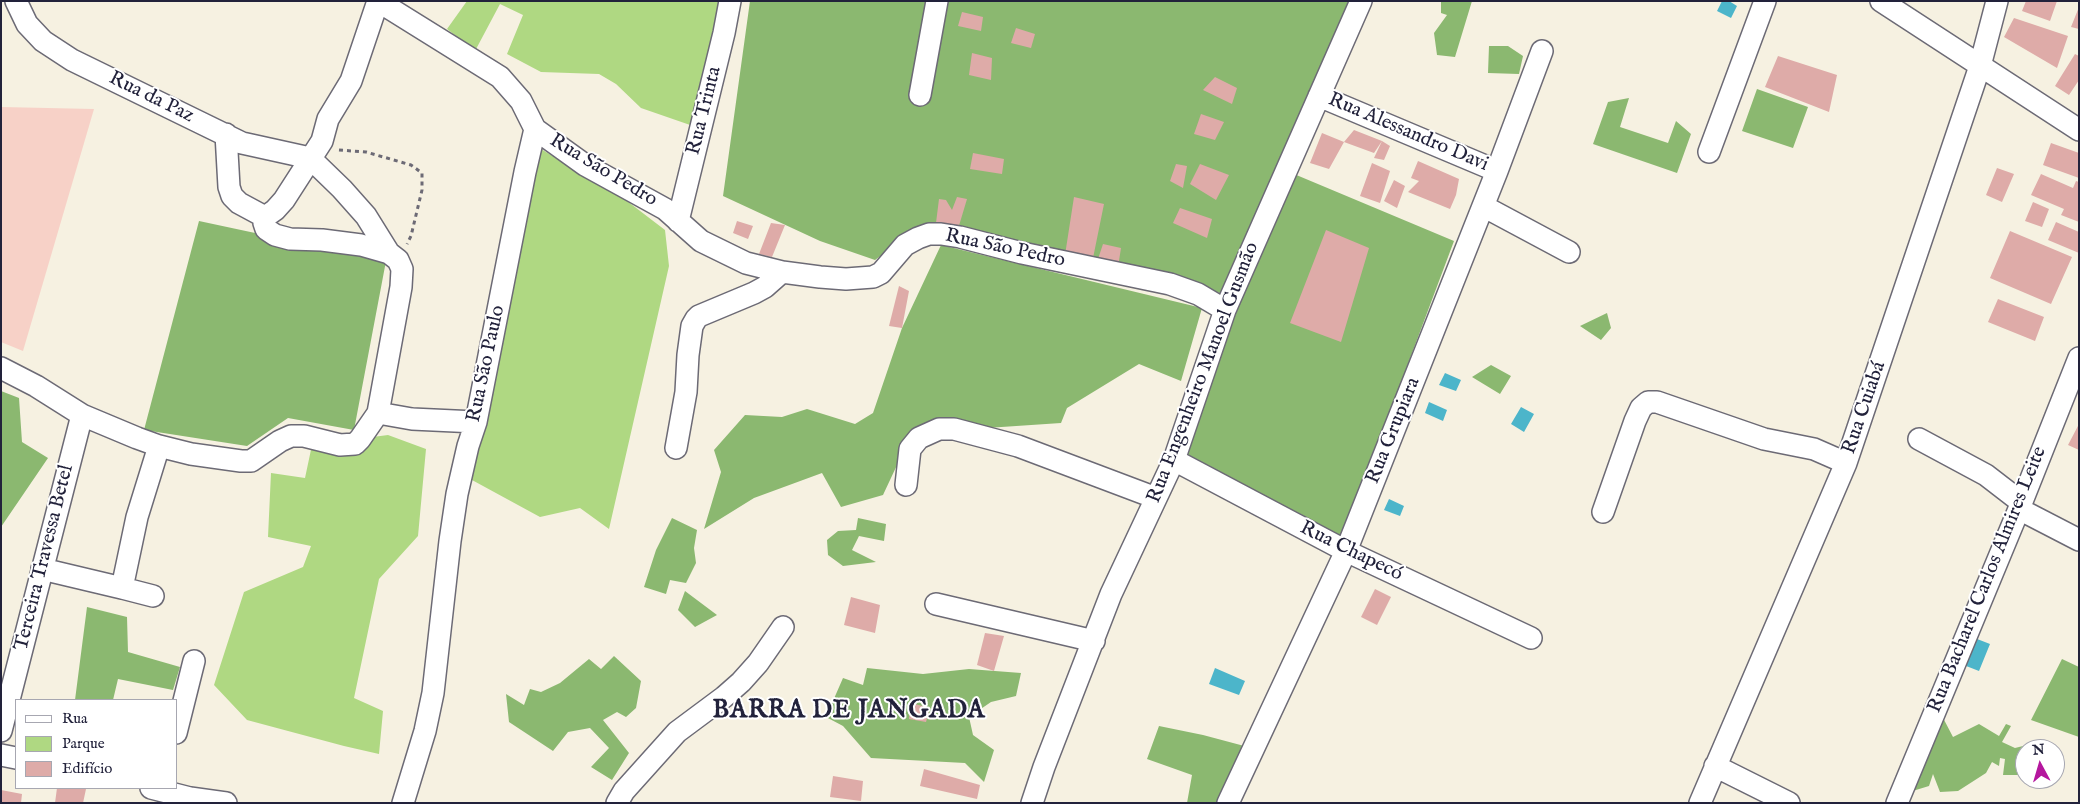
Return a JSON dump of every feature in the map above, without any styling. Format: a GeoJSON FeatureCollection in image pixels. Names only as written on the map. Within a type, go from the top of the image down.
{"type":"FeatureCollection","features":[{"type":"Feature","properties":{"kind":"street","name":"Rua da Paz"},"geometry":{"type":"LineString","coordinates":[[16,1],[26,24],[42,41],[65,56],[242,143],[316,150]]}},
{"type":"Feature","properties":{"kind":"street"},"geometry":{"type":"LineString","coordinates":[[265,217],[284,200],[316,150],[328,119],[351,82],[378,1],[500,77],[521,101],[536,129]]}},
{"type":"Feature","properties":{"kind":"street","name":"Rua Trinta"},"geometry":{"type":"LineString","coordinates":[[678,221],[724,33],[730,1]]}},
{"type":"Feature","properties":{"kind":"street"},"geometry":{"type":"LineString","coordinates":[[920,95],[936,1]]}},
{"type":"Feature","properties":{"kind":"street","name":"Rua Engenheiro Manoel Gusmão"},"geometry":{"type":"LineString","coordinates":[[1032,803],[1044,767],[1111,594],[1174,460],[1225,310],[1361,1]]}},
{"type":"Feature","properties":{"kind":"street"},"geometry":{"type":"LineString","coordinates":[[1709,152],[1765,1]]}},
{"type":"Feature","properties":{"kind":"street"},"geometry":{"type":"LineString","coordinates":[[1881,1],[2079,130]]}},
{"type":"Feature","properties":{"kind":"street","name":"Rua Cuiabá"},"geometry":{"type":"LineString","coordinates":[[1700,803],[1846,463],[1980,66],[1997,1]]}},
{"type":"Feature","properties":{"kind":"street","name":"Rua Grupiara"},"geometry":{"type":"LineString","coordinates":[[1228,803],[1346,551],[1497,171],[1542,51]]}},
{"type":"Feature","properties":{"kind":"street","name":"Rua Alessandro Davi"},"geometry":{"type":"LineString","coordinates":[[1319,96],[1497,171]]}},
{"type":"Feature","properties":{"kind":"street","name":"Rua São Pedro"},"geometry":{"type":"LineString","coordinates":[[536,129],[585,165],[665,209],[701,241],[746,263],[782,272],[846,279],[873,277],[881,273],[905,245],[929,234],[941,234],[1170,284],[1198,294],[1225,310]]}},
{"type":"Feature","properties":{"kind":"street","name":"Rua São Paulo"},"geometry":{"type":"LineString","coordinates":[[402,803],[425,731],[433,692],[450,541],[468,446],[476,422],[525,172],[536,129]]}},
{"type":"Feature","properties":{"kind":"street"},"geometry":{"type":"LineString","coordinates":[[226,134],[229,187],[232,196],[239,204],[265,217]]}},
{"type":"Feature","properties":{"kind":"street"},"geometry":{"type":"LineString","coordinates":[[1,368],[42,389],[82,415],[158,446],[217,458],[251,461],[280,441],[292,436],[304,436],[340,445],[354,444],[360,439],[378,413],[401,287],[402,269],[366,216],[342,189],[316,150]]}},
{"type":"Feature","properties":{"kind":"street"},"geometry":{"type":"LineString","coordinates":[[1483,206],[1569,252]]}},
{"type":"Feature","properties":{"kind":"street"},"geometry":{"type":"LineString","coordinates":[[265,217],[266,229],[275,235],[290,239],[322,240],[362,245],[394,257]]}},
{"type":"Feature","properties":{"kind":"street"},"geometry":{"type":"LineString","coordinates":[[676,448],[686,392],[692,326],[696,319],[765,287],[782,272]]}},
{"type":"Feature","properties":{"kind":"street","name":"Rua Bacharel Carlos Almires Leite"},"geometry":{"type":"LineString","coordinates":[[1897,803],[2079,358]]}},
{"type":"Feature","properties":{"kind":"street"},"geometry":{"type":"LineString","coordinates":[[1603,512],[1635,421],[1641,408],[1648,402],[1658,402],[1764,439],[1814,449],[1846,463]]}},
{"type":"Feature","properties":{"kind":"street"},"geometry":{"type":"LineString","coordinates":[[378,413],[412,419],[476,422]]}},
{"type":"Feature","properties":{"kind":"street","name":"Terceira Travessa Betel"},"geometry":{"type":"LineString","coordinates":[[1,731],[82,415]]}},
{"type":"Feature","properties":{"kind":"street"},"geometry":{"type":"LineString","coordinates":[[906,485],[910,449],[919,438],[939,429],[954,429],[1018,446],[1156,498]]}},
{"type":"Feature","properties":{"kind":"street"},"geometry":{"type":"LineString","coordinates":[[1919,439],[1986,475],[2020,506],[2079,540]]}},
{"type":"Feature","properties":{"kind":"street"},"geometry":{"type":"LineString","coordinates":[[122,588],[137,517],[158,446]]}},
{"type":"Feature","properties":{"kind":"street","name":"Rua Chapecó"},"geometry":{"type":"LineString","coordinates":[[1174,460],[1346,551],[1532,638]]}},
{"type":"Feature","properties":{"kind":"street"},"geometry":{"type":"LineString","coordinates":[[42,569],[153,596]]}},
{"type":"Feature","properties":{"kind":"street"},"geometry":{"type":"LineString","coordinates":[[936,604],[1094,641]]}},
{"type":"Feature","properties":{"kind":"street"},"geometry":{"type":"LineString","coordinates":[[617,803],[624,791],[677,732],[724,698],[741,682],[783,627]]}},
{"type":"Feature","properties":{"kind":"street"},"geometry":{"type":"LineString","coordinates":[[178,725],[194,661]]}},
{"type":"Feature","properties":{"kind":"street"},"geometry":{"type":"LineString","coordinates":[[1,755],[15,758]]}},
{"type":"Feature","properties":{"kind":"street"},"geometry":{"type":"LineString","coordinates":[[1715,766],[1789,803]]}},
{"type":"Feature","properties":{"kind":"street"},"geometry":{"type":"LineString","coordinates":[[159,789],[190,800],[226,803]]}},
{"type":"Feature","properties":{"kind":"path"},"geometry":{"type":"LineString","coordinates":[[316,150],[331,148],[366,152],[411,165],[422,173],[422,190],[411,236],[394,257]]}},
{"type":"Feature","properties":{"kind":"shaded area"},"geometry":{"type":"Polygon","coordinates":[[[1,107],[94,109],[23,351],[1,342],[1,107]]]}},
{"type":"Feature","properties":{"kind":"green space"},"geometry":{"type":"Polygon","coordinates":[[[467,1],[723,1],[693,126],[641,108],[616,84],[599,74],[541,72],[507,54],[523,15],[500,4],[475,51],[447,29],[467,1]]]}},
{"type":"Feature","properties":{"kind":"green space"},"geometry":{"type":"Polygon","coordinates":[[[750,1],[1360,1],[1224,294],[977,233],[917,229],[875,260],[820,241],[723,196],[750,1]]]}},
{"type":"Feature","properties":{"kind":"green space"},"geometry":{"type":"Polygon","coordinates":[[[1441,1],[1472,1],[1455,57],[1437,55],[1434,33],[1447,15],[1441,13],[1441,1]]]}},
{"type":"Feature","properties":{"kind":"green space"},"geometry":{"type":"Polygon","coordinates":[[[1489,46],[1508,46],[1523,56],[1519,74],[1488,73],[1489,46]]]}},
{"type":"Feature","properties":{"kind":"green space"},"geometry":{"type":"Polygon","coordinates":[[[1757,89],[1808,107],[1793,148],[1742,131],[1757,89]]]}},
{"type":"Feature","properties":{"kind":"green space"},"geometry":{"type":"Polygon","coordinates":[[[1629,98],[1620,127],[1668,143],[1676,121],[1691,134],[1677,173],[1593,144],[1608,102],[1629,98]]]}},
{"type":"Feature","properties":{"kind":"green space"},"geometry":{"type":"Polygon","coordinates":[[[541,149],[627,201],[665,230],[669,266],[609,529],[580,508],[540,517],[472,480],[541,149]]]}},
{"type":"Feature","properties":{"kind":"green space"},"geometry":{"type":"Polygon","coordinates":[[[1294,174],[1454,241],[1342,540],[1182,453],[1227,314],[1294,174]]]}},
{"type":"Feature","properties":{"kind":"green space"},"geometry":{"type":"Polygon","coordinates":[[[199,221],[386,261],[354,430],[288,418],[247,446],[144,430],[199,221]]]}},
{"type":"Feature","properties":{"kind":"green space"},"geometry":{"type":"Polygon","coordinates":[[[941,245],[1202,308],[1181,381],[1139,364],[1067,408],[1061,423],[912,433],[883,495],[841,507],[822,473],[754,498],[704,529],[721,472],[714,450],[745,415],[782,417],[807,409],[855,424],[873,413],[902,328],[941,245]]]}},
{"type":"Feature","properties":{"kind":"green space"},"geometry":{"type":"Polygon","coordinates":[[[1607,313],[1611,328],[1601,340],[1580,326],[1607,313]]]}},
{"type":"Feature","properties":{"kind":"green space"},"geometry":{"type":"Polygon","coordinates":[[[1491,365],[1511,376],[1500,394],[1472,377],[1491,365]]]}},
{"type":"Feature","properties":{"kind":"green space"},"geometry":{"type":"Polygon","coordinates":[[[1,391],[19,398],[22,442],[48,458],[1,527],[1,391]]]}},
{"type":"Feature","properties":{"kind":"green space"},"geometry":{"type":"Polygon","coordinates":[[[388,435],[426,449],[418,536],[379,579],[354,698],[383,711],[379,754],[247,720],[214,685],[244,592],[303,567],[311,546],[268,537],[271,473],[305,478],[312,445],[388,435]]]}},
{"type":"Feature","properties":{"kind":"green space"},"geometry":{"type":"Polygon","coordinates":[[[672,518],[697,530],[694,548],[696,563],[686,583],[670,580],[666,594],[644,587],[656,550],[672,518]]]}},
{"type":"Feature","properties":{"kind":"green space"},"geometry":{"type":"Polygon","coordinates":[[[858,518],[886,524],[884,541],[859,536],[852,550],[876,562],[843,566],[828,555],[827,540],[838,531],[856,530],[858,518]]]}},
{"type":"Feature","properties":{"kind":"green space"},"geometry":{"type":"Polygon","coordinates":[[[685,591],[717,615],[695,627],[678,610],[685,591]]]}},
{"type":"Feature","properties":{"kind":"green space"},"geometry":{"type":"Polygon","coordinates":[[[87,607],[127,617],[128,652],[180,667],[173,690],[118,679],[113,699],[75,699],[87,607]]]}},
{"type":"Feature","properties":{"kind":"green space"},"geometry":{"type":"Polygon","coordinates":[[[614,656],[641,681],[636,708],[626,717],[617,712],[603,720],[629,753],[612,780],[591,767],[609,748],[590,728],[568,732],[553,751],[509,722],[506,694],[524,705],[530,689],[541,692],[560,683],[589,659],[601,669],[614,656]]]}},
{"type":"Feature","properties":{"kind":"green space"},"geometry":{"type":"Polygon","coordinates":[[[2062,659],[2079,667],[2079,737],[2031,720],[2062,659]]]}},
{"type":"Feature","properties":{"kind":"green space"},"geometry":{"type":"Polygon","coordinates":[[[867,668],[923,674],[969,669],[1021,673],[1016,696],[991,702],[969,717],[973,735],[994,750],[984,782],[965,763],[871,758],[843,726],[826,717],[843,678],[863,685],[867,668]]]}},
{"type":"Feature","properties":{"kind":"green space"},"geometry":{"type":"Polygon","coordinates":[[[1941,714],[1953,737],[1979,724],[1999,736],[2006,724],[2011,726],[2002,742],[2015,748],[2015,775],[2003,775],[2005,759],[2000,758],[1999,766],[1992,762],[1986,773],[1958,791],[1940,792],[1933,774],[1929,786],[1906,793],[1941,714]]]}},
{"type":"Feature","properties":{"kind":"green space"},"geometry":{"type":"Polygon","coordinates":[[[1159,726],[1248,747],[1220,803],[1187,803],[1192,775],[1147,759],[1159,726]]]}},
{"type":"Feature","properties":{"kind":"water"},"geometry":{"type":"Polygon","coordinates":[[[1722,1],[1729,1],[1737,6],[1731,18],[1717,11],[1722,1]]]}},
{"type":"Feature","properties":{"kind":"water"},"geometry":{"type":"Polygon","coordinates":[[[1445,373],[1461,380],[1456,391],[1439,385],[1445,373]]]}},
{"type":"Feature","properties":{"kind":"water"},"geometry":{"type":"Polygon","coordinates":[[[1429,402],[1447,410],[1443,421],[1425,413],[1429,402]]]}},
{"type":"Feature","properties":{"kind":"water"},"geometry":{"type":"Polygon","coordinates":[[[1521,407],[1534,414],[1524,432],[1511,424],[1521,407]]]}},
{"type":"Feature","properties":{"kind":"water"},"geometry":{"type":"Polygon","coordinates":[[[1389,499],[1404,506],[1400,516],[1384,510],[1389,499]]]}},
{"type":"Feature","properties":{"kind":"water"},"geometry":{"type":"Polygon","coordinates":[[[1972,637],[1990,644],[1979,671],[1961,664],[1972,637]]]}},
{"type":"Feature","properties":{"kind":"water"},"geometry":{"type":"Polygon","coordinates":[[[1215,668],[1245,681],[1239,695],[1209,684],[1215,668]]]}},
{"type":"Feature","properties":{"kind":"building"},"geometry":{"type":"Polygon","coordinates":[[[2026,1],[2057,1],[2050,21],[2022,11],[2026,1]]]}},
{"type":"Feature","properties":{"kind":"building"},"geometry":{"type":"Polygon","coordinates":[[[2079,7],[2079,29],[2071,27],[2079,7]]]}},
{"type":"Feature","properties":{"kind":"building"},"geometry":{"type":"Polygon","coordinates":[[[962,12],[983,17],[981,31],[958,26],[962,12]]]}},
{"type":"Feature","properties":{"kind":"building"},"geometry":{"type":"Polygon","coordinates":[[[2014,18],[2068,36],[2057,68],[2004,37],[2014,18]]]}},
{"type":"Feature","properties":{"kind":"building"},"geometry":{"type":"Polygon","coordinates":[[[1016,28],[1035,34],[1031,48],[1011,43],[1016,28]]]}},
{"type":"Feature","properties":{"kind":"building"},"geometry":{"type":"Polygon","coordinates":[[[972,53],[992,58],[991,80],[969,75],[972,53]]]}},
{"type":"Feature","properties":{"kind":"building"},"geometry":{"type":"Polygon","coordinates":[[[2075,54],[2079,56],[2079,80],[2069,95],[2055,86],[2075,54]]]}},
{"type":"Feature","properties":{"kind":"building"},"geometry":{"type":"Polygon","coordinates":[[[1778,56],[1837,75],[1829,112],[1765,87],[1778,56]]]}},
{"type":"Feature","properties":{"kind":"building"},"geometry":{"type":"Polygon","coordinates":[[[1215,77],[1237,88],[1232,104],[1203,90],[1215,77]]]}},
{"type":"Feature","properties":{"kind":"building"},"geometry":{"type":"Polygon","coordinates":[[[1201,114],[1224,122],[1215,140],[1194,134],[1201,114]]]}},
{"type":"Feature","properties":{"kind":"building"},"geometry":{"type":"Polygon","coordinates":[[[1354,130],[1382,141],[1374,153],[1344,142],[1354,130]]]}},
{"type":"Feature","properties":{"kind":"building"},"geometry":{"type":"Polygon","coordinates":[[[1322,133],[1344,142],[1329,169],[1310,163],[1322,133]]]}},
{"type":"Feature","properties":{"kind":"building"},"geometry":{"type":"Polygon","coordinates":[[[1382,141],[1390,146],[1384,160],[1374,158],[1382,141]]]}},
{"type":"Feature","properties":{"kind":"building"},"geometry":{"type":"Polygon","coordinates":[[[2051,143],[2079,153],[2079,178],[2043,165],[2051,143]]]}},
{"type":"Feature","properties":{"kind":"building"},"geometry":{"type":"Polygon","coordinates":[[[973,153],[1004,159],[1002,174],[970,169],[973,153]]]}},
{"type":"Feature","properties":{"kind":"building"},"geometry":{"type":"Polygon","coordinates":[[[1418,161],[1459,179],[1456,195],[1450,209],[1408,192],[1419,181],[1411,178],[1418,161]]]}},
{"type":"Feature","properties":{"kind":"building"},"geometry":{"type":"Polygon","coordinates":[[[1372,163],[1390,171],[1380,203],[1360,196],[1372,163]]]}},
{"type":"Feature","properties":{"kind":"building"},"geometry":{"type":"Polygon","coordinates":[[[1176,164],[1187,166],[1183,188],[1170,181],[1176,164]]]}},
{"type":"Feature","properties":{"kind":"building"},"geometry":{"type":"Polygon","coordinates":[[[1200,164],[1229,175],[1216,200],[1190,184],[1200,164]]]}},
{"type":"Feature","properties":{"kind":"building"},"geometry":{"type":"Polygon","coordinates":[[[1997,168],[2014,174],[2002,202],[1986,195],[1997,168]]]}},
{"type":"Feature","properties":{"kind":"building"},"geometry":{"type":"Polygon","coordinates":[[[2041,174],[2073,188],[2076,181],[2079,182],[2079,222],[2061,215],[2064,209],[2031,195],[2041,174]]]}},
{"type":"Feature","properties":{"kind":"building"},"geometry":{"type":"Polygon","coordinates":[[[1394,180],[1405,186],[1397,208],[1384,201],[1394,180]]]}},
{"type":"Feature","properties":{"kind":"building"},"geometry":{"type":"Polygon","coordinates":[[[957,197],[967,199],[958,229],[936,223],[939,199],[946,200],[952,210],[957,197]]]}},
{"type":"Feature","properties":{"kind":"building"},"geometry":{"type":"Polygon","coordinates":[[[1074,197],[1104,204],[1092,263],[1065,255],[1074,197]]]}},
{"type":"Feature","properties":{"kind":"building"},"geometry":{"type":"Polygon","coordinates":[[[2033,202],[2049,209],[2042,227],[2025,221],[2033,202]]]}},
{"type":"Feature","properties":{"kind":"building"},"geometry":{"type":"Polygon","coordinates":[[[1180,208],[1212,219],[1207,238],[1173,223],[1180,208]]]}},
{"type":"Feature","properties":{"kind":"building"},"geometry":{"type":"Polygon","coordinates":[[[737,221],[753,226],[748,239],[733,233],[737,221]]]}},
{"type":"Feature","properties":{"kind":"building"},"geometry":{"type":"Polygon","coordinates":[[[2056,222],[2079,232],[2079,253],[2048,240],[2056,222]]]}},
{"type":"Feature","properties":{"kind":"building"},"geometry":{"type":"Polygon","coordinates":[[[771,223],[785,225],[772,257],[759,254],[771,223]]]}},
{"type":"Feature","properties":{"kind":"building"},"geometry":{"type":"Polygon","coordinates":[[[1326,230],[1369,248],[1341,342],[1290,323],[1326,230]]]}},
{"type":"Feature","properties":{"kind":"building"},"geometry":{"type":"Polygon","coordinates":[[[2010,231],[2072,257],[2051,304],[1990,278],[2010,231]]]}},
{"type":"Feature","properties":{"kind":"building"},"geometry":{"type":"Polygon","coordinates":[[[1103,244],[1121,248],[1118,267],[1097,262],[1103,244]]]}},
{"type":"Feature","properties":{"kind":"building"},"geometry":{"type":"Polygon","coordinates":[[[899,286],[909,291],[902,328],[889,326],[899,286]]]}},
{"type":"Feature","properties":{"kind":"building"},"geometry":{"type":"Polygon","coordinates":[[[1998,299],[2044,317],[2035,341],[1988,322],[1998,299]]]}},
{"type":"Feature","properties":{"kind":"building"},"geometry":{"type":"Polygon","coordinates":[[[2079,424],[2079,450],[2068,445],[2079,424]]]}},
{"type":"Feature","properties":{"kind":"building"},"geometry":{"type":"Polygon","coordinates":[[[1375,589],[1391,597],[1377,625],[1361,617],[1375,589]]]}},
{"type":"Feature","properties":{"kind":"building"},"geometry":{"type":"Polygon","coordinates":[[[851,597],[880,605],[875,633],[844,625],[851,597]]]}},
{"type":"Feature","properties":{"kind":"building"},"geometry":{"type":"Polygon","coordinates":[[[985,633],[1004,636],[994,671],[977,665],[985,633]]]}},
{"type":"Feature","properties":{"kind":"building"},"geometry":{"type":"Polygon","coordinates":[[[911,703],[930,708],[926,722],[909,719],[911,703]]]}},
{"type":"Feature","properties":{"kind":"building"},"geometry":{"type":"Polygon","coordinates":[[[924,769],[980,785],[977,799],[920,786],[924,769]]]}},
{"type":"Feature","properties":{"kind":"building"},"geometry":{"type":"Polygon","coordinates":[[[833,776],[863,781],[861,801],[830,797],[833,776]]]}},
{"type":"Feature","properties":{"kind":"building"},"geometry":{"type":"Polygon","coordinates":[[[57,789],[86,789],[83,803],[55,803],[57,789]]]}},
{"type":"Feature","properties":{"kind":"building"},"geometry":{"type":"Polygon","coordinates":[[[1,790],[22,794],[21,803],[1,803],[1,790]]]}},
{"type":"Feature","properties":{"kind":"district","name":"BARRA DE JANGADA"},"geometry":{"type":"Point","coordinates":[849,712]}}]}
